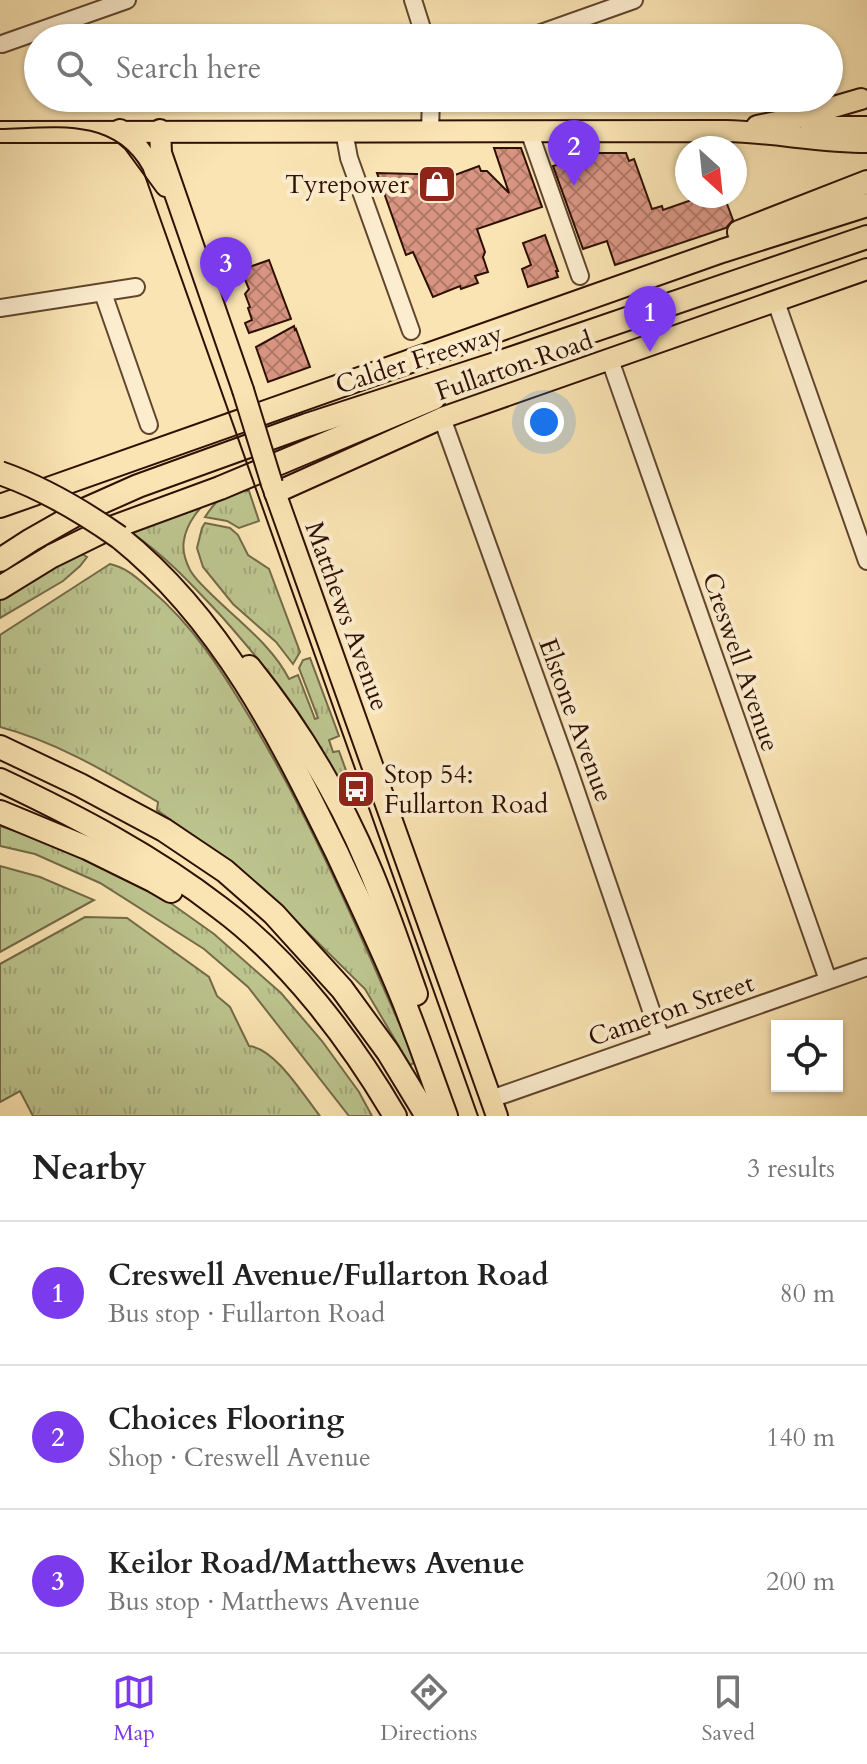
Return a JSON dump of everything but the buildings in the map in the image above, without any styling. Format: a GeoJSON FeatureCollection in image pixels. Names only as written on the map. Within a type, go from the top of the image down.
{"type":"FeatureCollection","features":[{"type":"Feature","properties":{"kind":"highway"},"geometry":{"type":"LineString","coordinates":[[644,278],[748,228],[867,182]]}},
{"type":"Feature","properties":{"kind":"highway","name":"Calder Freeway"},"geometry":{"type":"LineString","coordinates":[[3,504],[722,251],[867,205]]}},
{"type":"Feature","properties":{"kind":"highway","name":"Calder Freeway"},"geometry":{"type":"LineString","coordinates":[[0,560],[84,510],[138,486],[307,425],[867,237]]}},
{"type":"Feature","properties":{"kind":"highway"},"geometry":{"type":"LineString","coordinates":[[0,588],[52,556],[103,531],[190,500],[457,388],[492,365]]}},
{"type":"Feature","properties":{"kind":"highway"},"geometry":{"type":"LineString","coordinates":[[0,473],[64,502],[119,537],[172,585],[224,649],[289,760],[354,888],[405,1004],[446,1116]]}},
{"type":"Feature","properties":{"kind":"highway"},"geometry":{"type":"LineString","coordinates":[[206,624],[244,660],[265,687],[301,738],[338,801],[383,901],[459,1116]]}},
{"type":"Feature","properties":{"kind":"highway"},"geometry":{"type":"LineString","coordinates":[[0,747],[164,830],[225,871],[274,914],[342,989],[388,1052],[427,1116]]}},
{"type":"Feature","properties":{"kind":"highway"},"geometry":{"type":"LineString","coordinates":[[0,780],[94,827],[221,908],[282,964],[330,1021],[353,1050],[395,1116]]}},
{"type":"Feature","properties":{"kind":"highway"},"geometry":{"type":"LineString","coordinates":[[0,812],[87,848],[154,881],[226,931],[330,1021]]}},
{"type":"Feature","properties":{"kind":"main road"},"geometry":{"type":"LineString","coordinates":[[843,106],[865,101]]}},
{"type":"Feature","properties":{"kind":"main road"},"geometry":{"type":"LineString","coordinates":[[851,133],[844,117],[846,110],[865,101]]}},
{"type":"Feature","properties":{"kind":"main road"},"geometry":{"type":"LineString","coordinates":[[726,131],[820,112]]}},
{"type":"Feature","properties":{"kind":"main road"},"geometry":{"type":"LineString","coordinates":[[120,130],[138,146],[181,209]]}},
{"type":"Feature","properties":{"kind":"main road","name":"Matthews Avenue"},"geometry":{"type":"LineString","coordinates":[[160,130],[160,149],[258,438],[283,485],[309,584],[494,1108]]}},
{"type":"Feature","properties":{"kind":"main road"},"geometry":{"type":"LineString","coordinates":[[0,132],[726,131],[851,133],[867,142]]}},
{"type":"Feature","properties":{"kind":"main road","name":"Fullarton Road"},"geometry":{"type":"LineString","coordinates":[[283,485],[442,418],[867,269]]}},
{"type":"Feature","properties":{"kind":"street"},"geometry":{"type":"LineString","coordinates":[[59,24],[127,0]]}},
{"type":"Feature","properties":{"kind":"street"},"geometry":{"type":"LineString","coordinates":[[413,0],[421,24]]}},
{"type":"Feature","properties":{"kind":"street"},"geometry":{"type":"LineString","coordinates":[[566,24],[634,0]]}},
{"type":"Feature","properties":{"kind":"street"},"geometry":{"type":"LineString","coordinates":[[2,44],[24,36]]}},
{"type":"Feature","properties":{"kind":"street"},"geometry":{"type":"LineString","coordinates":[[430,131],[431,112]]}},
{"type":"Feature","properties":{"kind":"street"},"geometry":{"type":"LineString","coordinates":[[344,131],[349,158],[411,331]]}},
{"type":"Feature","properties":{"kind":"street"},"geometry":{"type":"LineString","coordinates":[[529,131],[580,276]]}},
{"type":"Feature","properties":{"kind":"street"},"geometry":{"type":"LineString","coordinates":[[0,308],[136,287]]}},
{"type":"Feature","properties":{"kind":"street"},"geometry":{"type":"LineString","coordinates":[[103,293],[149,425]]}},
{"type":"Feature","properties":{"kind":"street"},"geometry":{"type":"LineString","coordinates":[[776,302],[867,561]]}},
{"type":"Feature","properties":{"kind":"street","name":"Creswell Avenue"},"geometry":{"type":"LineString","coordinates":[[610,360],[828,980]]}},
{"type":"Feature","properties":{"kind":"street","name":"Elstone Avenue"},"geometry":{"type":"LineString","coordinates":[[442,418],[567,765],[661,1039]]}},
{"type":"Feature","properties":{"kind":"street","name":"Cameron Street"},"geometry":{"type":"LineString","coordinates":[[494,1108],[661,1039],[867,967]]}},
{"type":"Feature","properties":{"kind":"green space"},"geometry":{"type":"Polygon","coordinates":[[[244,484],[259,521],[239,528],[227,521],[205,517],[222,497],[244,484]]]}},
{"type":"Feature","properties":{"kind":"green space"},"geometry":{"type":"Polygon","coordinates":[[[213,494],[195,515],[186,533],[184,552],[190,570],[264,644],[289,679],[298,675],[315,719],[318,718],[299,668],[303,660],[310,658],[339,736],[329,740],[333,752],[339,751],[348,776],[335,781],[310,730],[262,664],[191,584],[132,533],[213,494]]]}},
{"type":"Feature","properties":{"kind":"green space"},"geometry":{"type":"Polygon","coordinates":[[[205,523],[230,528],[238,535],[248,555],[269,569],[300,652],[293,664],[276,642],[233,604],[203,567],[197,548],[205,523]]]}},
{"type":"Feature","properties":{"kind":"green space"},"geometry":{"type":"Polygon","coordinates":[[[74,549],[87,557],[80,566],[63,581],[0,618],[0,591],[74,549]]]}},
{"type":"Feature","properties":{"kind":"green space"},"geometry":{"type":"Polygon","coordinates":[[[110,564],[136,577],[180,618],[206,649],[239,700],[297,802],[416,1062],[410,1065],[365,989],[265,890],[157,810],[158,802],[62,750],[0,727],[0,635],[110,564]]]}},
{"type":"Feature","properties":{"kind":"green space"},"geometry":{"type":"Polygon","coordinates":[[[0,826],[58,846],[162,897],[214,934],[281,993],[322,1041],[359,1092],[372,1116],[349,1116],[248,987],[204,949],[100,883],[35,854],[0,846],[0,826]]]}},
{"type":"Feature","properties":{"kind":"green space"},"geometry":{"type":"Polygon","coordinates":[[[0,866],[40,877],[94,900],[0,952],[0,866]]]}},
{"type":"Feature","properties":{"kind":"green space"},"geometry":{"type":"Polygon","coordinates":[[[85,917],[127,918],[209,977],[217,996],[230,1007],[249,1046],[269,1055],[279,1064],[320,1116],[33,1116],[20,1091],[0,1102],[0,964],[85,917]]]}},
{"type":"Feature","properties":{"kind":"tram line"},"geometry":{"type":"LineString","coordinates":[[0,129],[60,127],[98,133],[130,153],[143,170],[478,1116]]}},
{"type":"Feature","properties":{"kind":"place","name":"Tyrepower"},"geometry":{"type":"Point","coordinates":[437,184]}},
{"type":"Feature","properties":{"kind":"place","name":"Choices Flooring"},"geometry":{"type":"Point","coordinates":[574,186]}},
{"type":"Feature","properties":{"kind":"place","name":"Keilor Road/Matthews Avenue"},"geometry":{"type":"Point","coordinates":[226,303]}},
{"type":"Feature","properties":{"kind":"place","name":"Creswell Avenue/Fullarton Road"},"geometry":{"type":"Point","coordinates":[650,352]}},
{"type":"Feature","properties":{"kind":"place","name":"Stop 54: Fullarton Road"},"geometry":{"type":"Point","coordinates":[356,789]}}]}
